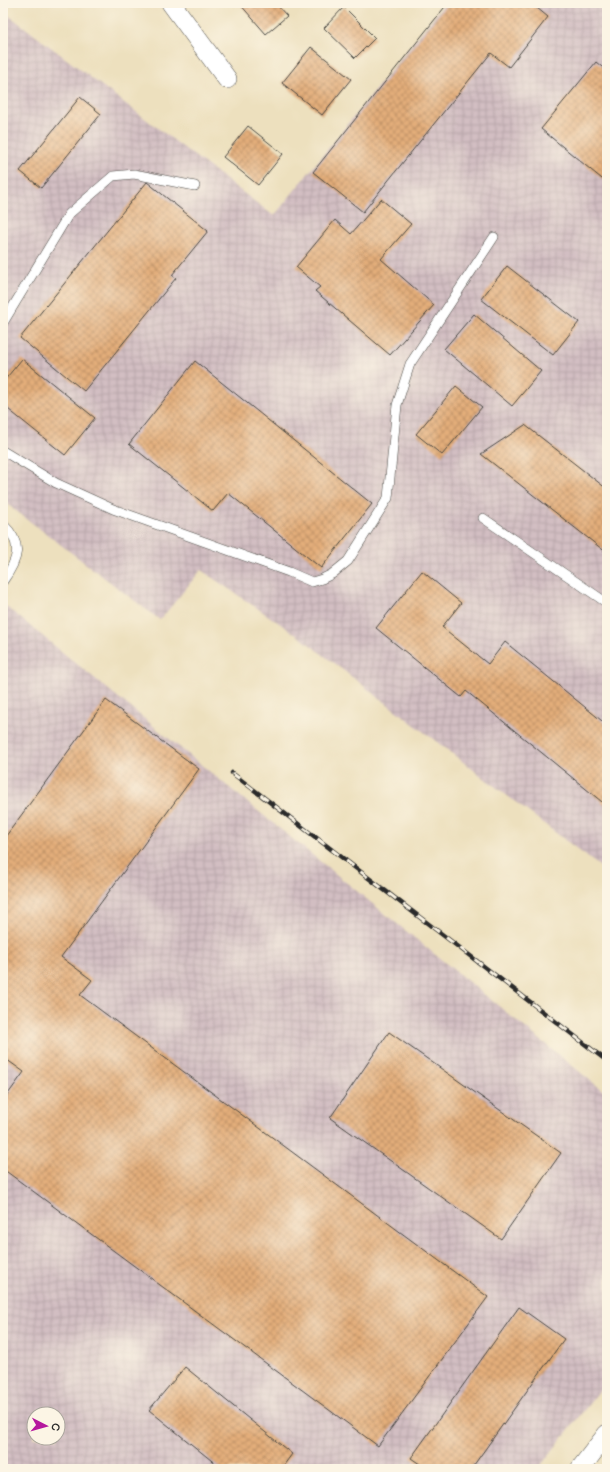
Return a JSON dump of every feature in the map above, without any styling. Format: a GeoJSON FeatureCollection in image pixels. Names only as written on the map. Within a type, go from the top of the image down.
{"type":"FeatureCollection","features":[{"type":"Feature","properties":{"kind":"street"},"geometry":{"type":"LineString","coordinates":[[171,3],[228,79]]}},
{"type":"Feature","properties":{"kind":"street"},"geometry":{"type":"LineString","coordinates":[[580,1469],[607,1434]]}},
{"type":"Feature","properties":{"kind":"lane"},"geometry":{"type":"LineString","coordinates":[[3,323],[68,214],[113,176],[134,174],[195,186]]}},
{"type":"Feature","properties":{"kind":"lane"},"geometry":{"type":"LineString","coordinates":[[3,451],[56,483],[112,509],[289,572],[312,582],[322,580],[348,561],[388,498],[396,405],[410,364],[494,237]]}},
{"type":"Feature","properties":{"kind":"lane"},"geometry":{"type":"LineString","coordinates":[[483,518],[607,603]]}},
{"type":"Feature","properties":{"kind":"lane"},"geometry":{"type":"LineString","coordinates":[[3,524],[11,532],[17,547],[14,565],[3,581]]}},
{"type":"Feature","properties":{"kind":"shaded area"},"geometry":{"type":"Polygon","coordinates":[[[445,3],[607,3],[607,872],[301,638],[201,570],[160,620],[3,501],[3,11],[274,216],[445,3]]]}},
{"type":"Feature","properties":{"kind":"shaded area"},"geometry":{"type":"Polygon","coordinates":[[[3,604],[607,1094],[607,1381],[538,1469],[3,1469],[3,604]]]}},
{"type":"Feature","properties":{"kind":"building"},"geometry":{"type":"Polygon","coordinates":[[[239,3],[275,3],[287,16],[266,34],[239,3]]]}},
{"type":"Feature","properties":{"kind":"building"},"geometry":{"type":"Polygon","coordinates":[[[448,3],[531,3],[548,17],[509,67],[491,53],[363,212],[313,172],[448,3]]]}},
{"type":"Feature","properties":{"kind":"building"},"geometry":{"type":"Polygon","coordinates":[[[344,7],[375,38],[355,58],[324,28],[344,7]]]}},
{"type":"Feature","properties":{"kind":"building"},"geometry":{"type":"Polygon","coordinates":[[[311,47],[351,79],[322,115],[282,83],[311,47]]]}},
{"type":"Feature","properties":{"kind":"building"},"geometry":{"type":"Polygon","coordinates":[[[596,62],[607,71],[607,183],[541,129],[596,62]]]}},
{"type":"Feature","properties":{"kind":"building"},"geometry":{"type":"Polygon","coordinates":[[[80,97],[101,114],[41,188],[20,171],[80,97]]]}},
{"type":"Feature","properties":{"kind":"building"},"geometry":{"type":"Polygon","coordinates":[[[248,126],[283,154],[258,185],[223,157],[248,126]]]}},
{"type":"Feature","properties":{"kind":"building"},"geometry":{"type":"Polygon","coordinates":[[[147,182],[208,231],[172,275],[176,278],[84,391],[20,338],[147,182]]]}},
{"type":"Feature","properties":{"kind":"building"},"geometry":{"type":"Polygon","coordinates":[[[381,199],[411,224],[381,259],[434,305],[390,355],[315,291],[320,287],[296,267],[335,220],[351,234],[381,199]]]}},
{"type":"Feature","properties":{"kind":"building"},"geometry":{"type":"Polygon","coordinates":[[[507,266],[579,322],[553,355],[481,299],[507,266]]]}},
{"type":"Feature","properties":{"kind":"building"},"geometry":{"type":"Polygon","coordinates":[[[474,314],[541,371],[512,406],[444,349],[474,314]]]}},
{"type":"Feature","properties":{"kind":"building"},"geometry":{"type":"Polygon","coordinates":[[[22,359],[95,418],[65,455],[3,405],[3,382],[22,359]]]}},
{"type":"Feature","properties":{"kind":"building"},"geometry":{"type":"Polygon","coordinates":[[[195,361],[372,504],[321,568],[228,493],[213,511],[129,444],[195,361]]]}},
{"type":"Feature","properties":{"kind":"building"},"geometry":{"type":"Polygon","coordinates":[[[456,386],[482,407],[442,455],[416,434],[456,386]]]}},
{"type":"Feature","properties":{"kind":"building"},"geometry":{"type":"Polygon","coordinates":[[[525,425],[607,489],[607,553],[481,454],[525,425]]]}},
{"type":"Feature","properties":{"kind":"building"},"geometry":{"type":"Polygon","coordinates":[[[422,571],[461,603],[442,627],[488,664],[505,642],[607,725],[607,806],[466,691],[461,697],[376,628],[422,571]]]}},
{"type":"Feature","properties":{"kind":"building"},"geometry":{"type":"Polygon","coordinates":[[[106,700],[199,769],[61,957],[92,980],[80,995],[488,1297],[378,1446],[3,1169],[3,1101],[24,1072],[3,1057],[3,840],[106,700]]]}},
{"type":"Feature","properties":{"kind":"building"},"geometry":{"type":"Polygon","coordinates":[[[389,1032],[561,1153],[501,1239],[330,1118],[389,1032]]]}},
{"type":"Feature","properties":{"kind":"building"},"geometry":{"type":"Polygon","coordinates":[[[519,1307],[564,1339],[471,1469],[427,1469],[411,1458],[519,1307]]]}},
{"type":"Feature","properties":{"kind":"building"},"geometry":{"type":"Polygon","coordinates":[[[185,1367],[292,1454],[281,1469],[222,1469],[149,1410],[185,1367]]]}},
{"type":"Feature","properties":{"kind":"railway"},"geometry":{"type":"LineString","coordinates":[[232,773],[607,1061]]}}]}
